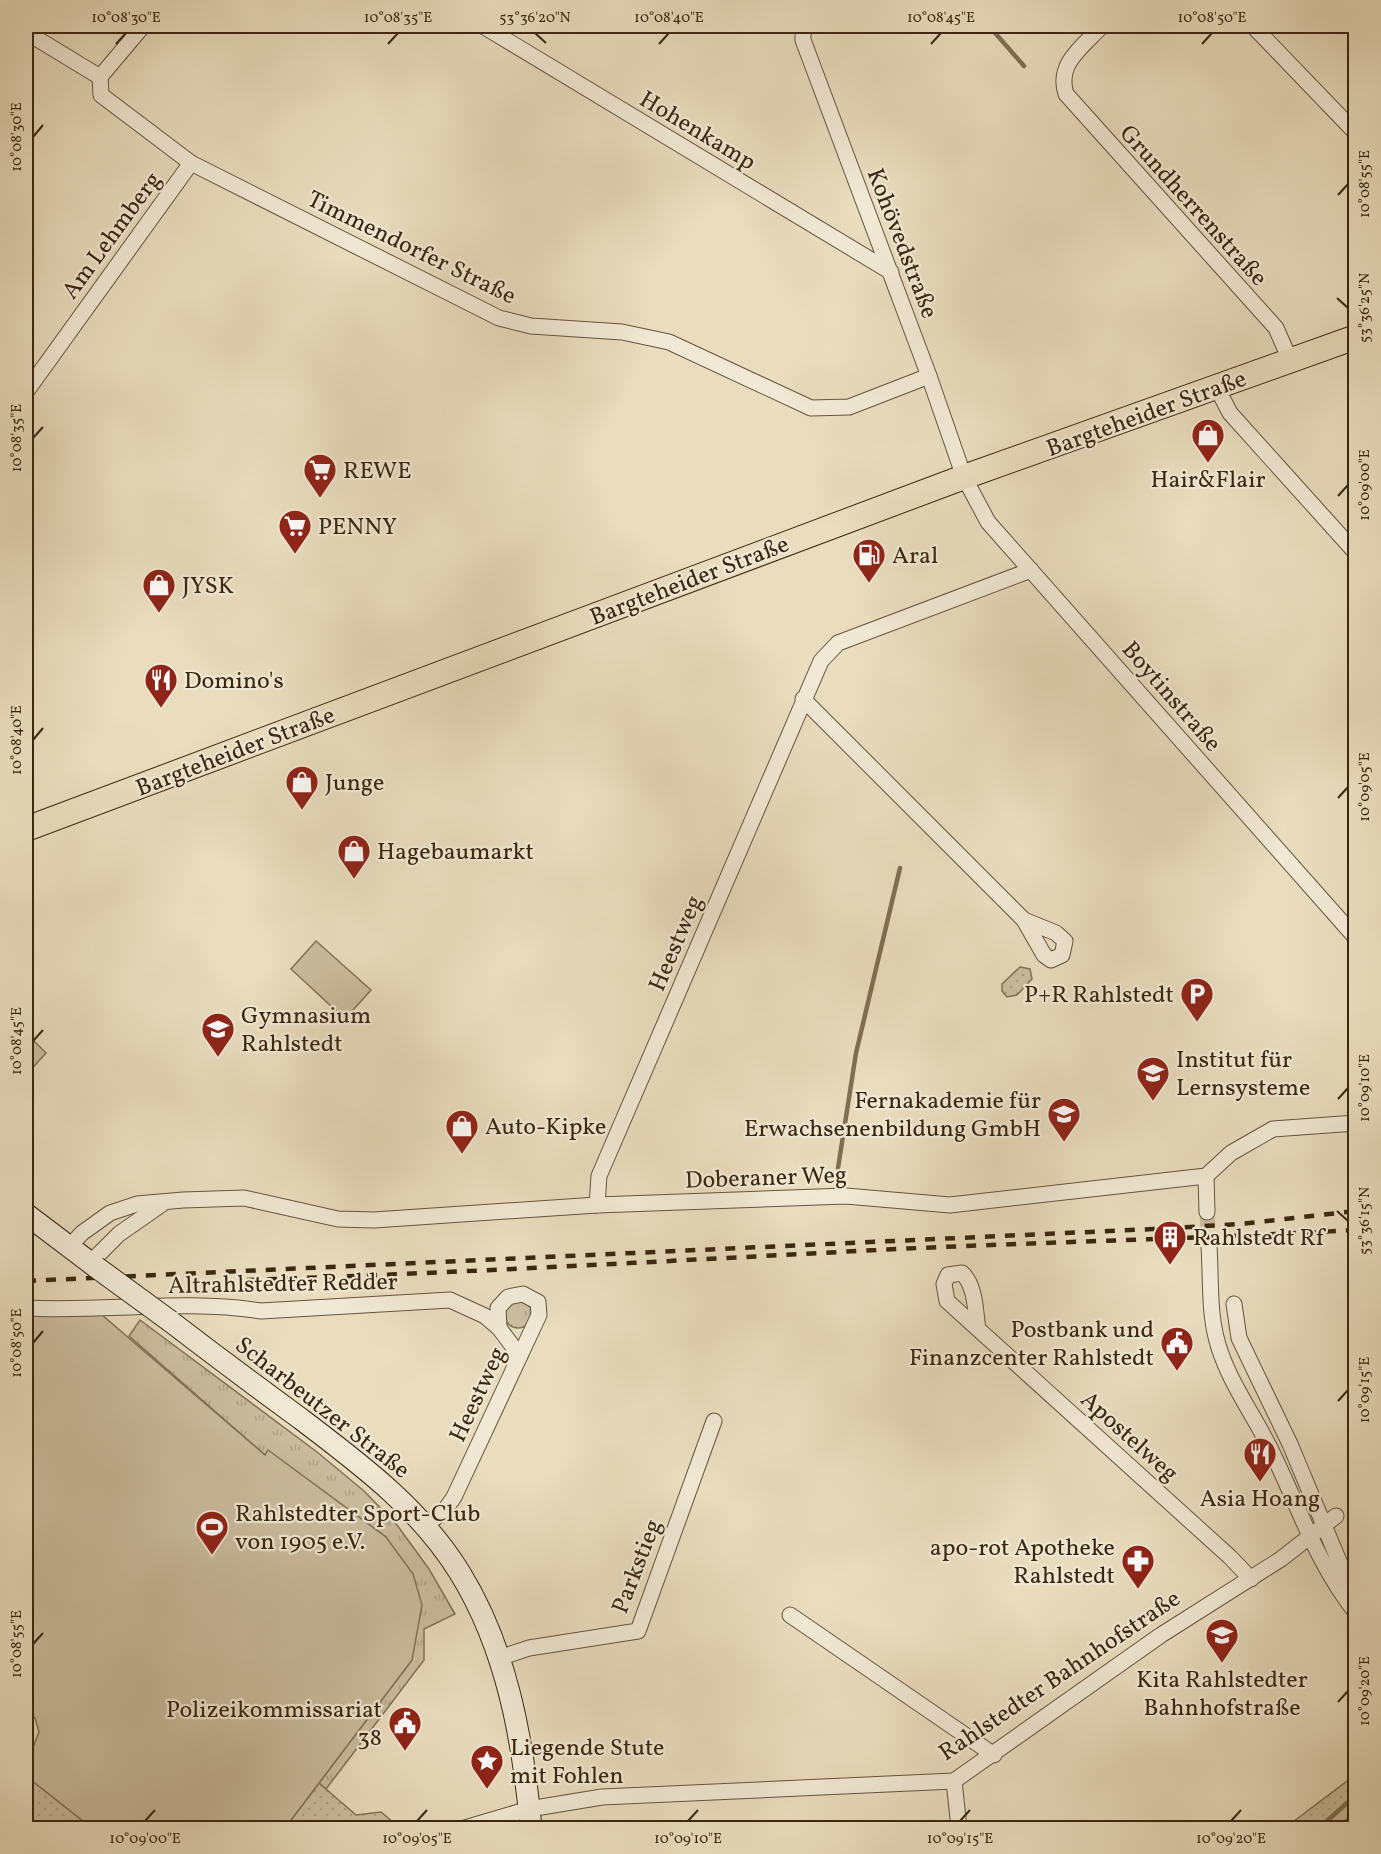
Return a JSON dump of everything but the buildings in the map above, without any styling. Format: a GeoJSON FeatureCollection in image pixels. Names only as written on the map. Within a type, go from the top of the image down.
{"type":"FeatureCollection","features":[{"type":"Feature","properties":{"kind":"main road","name":"Bargteheider Straße"},"geometry":{"type":"LineString","coordinates":[[26,829],[235,753],[463,664],[964,477],[1356,338]]}},
{"type":"Feature","properties":{"kind":"main road","name":"Scharbeutzer Straße"},"geometry":{"type":"LineString","coordinates":[[26,1214],[383,1483],[425,1526],[460,1572],[500,1658],[513,1702],[530,1819]]}},
{"type":"Feature","properties":{"kind":"street"},"geometry":{"type":"LineString","coordinates":[[26,32],[100,77],[143,26]]}},
{"type":"Feature","properties":{"kind":"street","name":"Hohenkamp"},"geometry":{"type":"LineString","coordinates":[[483,26],[891,272]]}},
{"type":"Feature","properties":{"kind":"street","name":"Kohövedstraße"},"geometry":{"type":"LineString","coordinates":[[803,26],[803,40],[891,272],[964,477]]}},
{"type":"Feature","properties":{"kind":"street","name":"Grundherrenstraße"},"geometry":{"type":"LineString","coordinates":[[1102,26],[1067,63],[1062,81],[1066,94],[1276,328],[1290,360]]}},
{"type":"Feature","properties":{"kind":"street"},"geometry":{"type":"LineString","coordinates":[[1252,26],[1356,133]]}},
{"type":"Feature","properties":{"kind":"street","name":"Timmendorfer Straße"},"geometry":{"type":"LineString","coordinates":[[100,77],[101,95],[191,163],[499,318],[531,326],[622,332],[669,342],[811,408],[849,407],[929,376]]}},
{"type":"Feature","properties":{"kind":"street","name":"Am Lehmberg"},"geometry":{"type":"LineString","coordinates":[[26,392],[191,163]]}},
{"type":"Feature","properties":{"kind":"street"},"geometry":{"type":"LineString","coordinates":[[1217,388],[1230,413],[1356,553]]}},
{"type":"Feature","properties":{"kind":"street","name":"Boytinstraße"},"geometry":{"type":"LineString","coordinates":[[964,477],[988,522],[1356,938]]}},
{"type":"Feature","properties":{"kind":"street","name":"Heestweg"},"geometry":{"type":"LineString","coordinates":[[597,1205],[600,1176],[821,661],[838,643],[1031,570]]}},
{"type":"Feature","properties":{"kind":"street"},"geometry":{"type":"LineString","coordinates":[[803,699],[1024,920]]}},
{"type":"Feature","properties":{"kind":"street"},"geometry":{"type":"LineString","coordinates":[[1207,1212],[1206,1176],[1231,1154],[1273,1129],[1356,1123]]}},
{"type":"Feature","properties":{"kind":"street","name":"Doberaner Weg"},"geometry":{"type":"LineString","coordinates":[[69,1247],[82,1233],[110,1213],[137,1204],[210,1197],[244,1198],[338,1219],[374,1220],[597,1205],[846,1196],[950,1205],[1206,1176]]}},
{"type":"Feature","properties":{"kind":"street","name":"Doberaner Weg"},"geometry":{"type":"LineString","coordinates":[[93,1265],[119,1234],[164,1203]]}},
{"type":"Feature","properties":{"kind":"street"},"geometry":{"type":"LineString","coordinates":[[1209,1247],[1215,1336],[1224,1361],[1246,1402],[1275,1438],[1290,1444],[1341,1566],[1356,1588]]}},
{"type":"Feature","properties":{"kind":"street","name":"Heestweg"},"geometry":{"type":"LineString","coordinates":[[425,1526],[445,1510],[454,1497],[539,1315],[538,1302],[523,1294],[504,1299],[497,1315],[499,1328]]}},
{"type":"Feature","properties":{"kind":"street","name":"Altrahlstedter Redder"},"geometry":{"type":"LineString","coordinates":[[26,1308],[86,1310],[232,1306],[261,1311],[450,1300],[471,1307],[499,1328],[520,1356]]}},
{"type":"Feature","properties":{"kind":"street"},"geometry":{"type":"LineString","coordinates":[[1234,1304],[1239,1338],[1308,1538],[1329,1576],[1356,1612]]}},
{"type":"Feature","properties":{"kind":"street","name":"Apostelweg"},"geometry":{"type":"LineString","coordinates":[[978,1329],[1230,1557],[1251,1579]]}},
{"type":"Feature","properties":{"kind":"street","name":"Parkstieg"},"geometry":{"type":"LineString","coordinates":[[500,1658],[530,1648],[638,1630],[714,1421]]}},
{"type":"Feature","properties":{"kind":"street","name":"Rahlstedter Bahnhofstraße"},"geometry":{"type":"LineString","coordinates":[[465,1828],[530,1819],[602,1797],[650,1793],[802,1790],[954,1781],[994,1755],[1161,1635],[1251,1579],[1336,1516]]}},
{"type":"Feature","properties":{"kind":"street"},"geometry":{"type":"LineString","coordinates":[[790,1615],[994,1755]]}},
{"type":"Feature","properties":{"kind":"street"},"geometry":{"type":"LineString","coordinates":[[954,1781],[959,1828]]}},
{"type":"Feature","properties":{"kind":"green space"},"geometry":{"type":"Polygon","coordinates":[[[316,941],[371,990],[345,1019],[291,969],[316,941]]]}},
{"type":"Feature","properties":{"kind":"green space"},"geometry":{"type":"Polygon","coordinates":[[[1020,967],[1030,969],[1032,979],[1017,995],[1007,997],[1002,991],[1002,984],[1020,967]]]}},
{"type":"Feature","properties":{"kind":"green space"},"geometry":{"type":"Polygon","coordinates":[[[26,1033],[46,1053],[26,1075],[26,1033]]]}},
{"type":"Feature","properties":{"kind":"green space"},"geometry":{"type":"Polygon","coordinates":[[[518,1300],[528,1304],[532,1314],[528,1324],[518,1328],[508,1324],[504,1314],[508,1304],[518,1300]]]}},
{"type":"Feature","properties":{"kind":"green space","name":"Rahlstedter Sport-Club von 1905 e.V."},"geometry":{"type":"Polygon","coordinates":[[[26,1312],[102,1315],[265,1455],[268,1450],[386,1537],[413,1574],[422,1605],[412,1660],[285,1828],[92,1828],[26,1776],[26,1765],[39,1732],[35,1718],[26,1711],[26,1312]]]}},
{"type":"Feature","properties":{"kind":"green space"},"geometry":{"type":"Polygon","coordinates":[[[140,1320],[317,1452],[364,1491],[397,1525],[429,1569],[455,1614],[424,1629],[424,1660],[326,1789],[319,1783],[412,1660],[386,1537],[268,1451],[265,1455],[129,1336],[140,1320]]]}},
{"type":"Feature","properties":{"kind":"green space"},"geometry":{"type":"Polygon","coordinates":[[[1355,1775],[1355,1811],[1337,1828],[1285,1828],[1355,1775]]]}},
{"type":"Feature","properties":{"kind":"green space"},"geometry":{"type":"Polygon","coordinates":[[[26,1776],[92,1828],[26,1828],[26,1776]]]}},
{"type":"Feature","properties":{"kind":"green space"},"geometry":{"type":"Polygon","coordinates":[[[319,1783],[356,1815],[381,1812],[400,1828],[285,1828],[319,1783]]]}},
{"type":"Feature","properties":{"kind":"waterway"},"geometry":{"type":"LineString","coordinates":[[989,26],[1024,66]]}},
{"type":"Feature","properties":{"kind":"waterway"},"geometry":{"type":"LineString","coordinates":[[838,1168],[856,1053],[900,868]]}},
{"type":"Feature","properties":{"kind":"waterway"},"geometry":{"type":"LineString","coordinates":[[1319,1828],[1356,1795]]}},
{"type":"Feature","properties":{"kind":"tunnel"},"geometry":{"type":"LineString","coordinates":[[1207,1212],[1209,1247]]}},
{"type":"Feature","properties":{"kind":"railway"},"geometry":{"type":"LineString","coordinates":[[26,1281],[1153,1229],[1241,1224],[1356,1211]]}},
{"type":"Feature","properties":{"kind":"railway"},"geometry":{"type":"LineString","coordinates":[[247,1280],[937,1247],[1356,1230]]}},
{"type":"Feature","properties":{"kind":"place","name":"Hair&Flair"},"geometry":{"type":"Point","coordinates":[1208,464]}},
{"type":"Feature","properties":{"kind":"place","name":"REWE"},"geometry":{"type":"Point","coordinates":[320,499]}},
{"type":"Feature","properties":{"kind":"place","name":"PENNY"},"geometry":{"type":"Point","coordinates":[295,555]}},
{"type":"Feature","properties":{"kind":"place","name":"Aral"},"geometry":{"type":"Point","coordinates":[869,584]}},
{"type":"Feature","properties":{"kind":"place","name":"JYSK"},"geometry":{"type":"Point","coordinates":[159,614]}},
{"type":"Feature","properties":{"kind":"place","name":"Domino's"},"geometry":{"type":"Point","coordinates":[161,709]}},
{"type":"Feature","properties":{"kind":"place","name":"Junge"},"geometry":{"type":"Point","coordinates":[302,811]}},
{"type":"Feature","properties":{"kind":"place","name":"Hagebaumarkt"},"geometry":{"type":"Point","coordinates":[354,880]}},
{"type":"Feature","properties":{"kind":"place","name":"P+R Rahlstedt"},"geometry":{"type":"Point","coordinates":[1197,1023]}},
{"type":"Feature","properties":{"kind":"place","name":"Gymnasium Rahlstedt"},"geometry":{"type":"Point","coordinates":[218,1058]}},
{"type":"Feature","properties":{"kind":"place","name":"Institut für Lernsysteme"},"geometry":{"type":"Point","coordinates":[1153,1102]}},
{"type":"Feature","properties":{"kind":"place","name":"Fernakademie für Erwachsenenbildung GmbH"},"geometry":{"type":"Point","coordinates":[1064,1143]}},
{"type":"Feature","properties":{"kind":"place","name":"Auto-Kipke"},"geometry":{"type":"Point","coordinates":[462,1155]}},
{"type":"Feature","properties":{"kind":"place","name":"Rahlstedt Rf"},"geometry":{"type":"Point","coordinates":[1170,1266]}},
{"type":"Feature","properties":{"kind":"place","name":"Postbank und Finanzcenter Rahlstedt"},"geometry":{"type":"Point","coordinates":[1177,1372]}},
{"type":"Feature","properties":{"kind":"place","name":"Asia Hoang"},"geometry":{"type":"Point","coordinates":[1260,1483]}},
{"type":"Feature","properties":{"kind":"place","name":"Rahlstedter Sport-Club von 1905 e.V."},"geometry":{"type":"Point","coordinates":[212,1556]}},
{"type":"Feature","properties":{"kind":"place","name":"apo-rot Apotheke Rahlstedt"},"geometry":{"type":"Point","coordinates":[1138,1590]}},
{"type":"Feature","properties":{"kind":"place","name":"Kita Rahlstedter Bahnhofstraße"},"geometry":{"type":"Point","coordinates":[1222,1664]}},
{"type":"Feature","properties":{"kind":"place","name":"Polizeikommissariat 38"},"geometry":{"type":"Point","coordinates":[405,1752]}},
{"type":"Feature","properties":{"kind":"place","name":"Liegende Stute mit Fohlen"},"geometry":{"type":"Point","coordinates":[487,1790]}}]}
